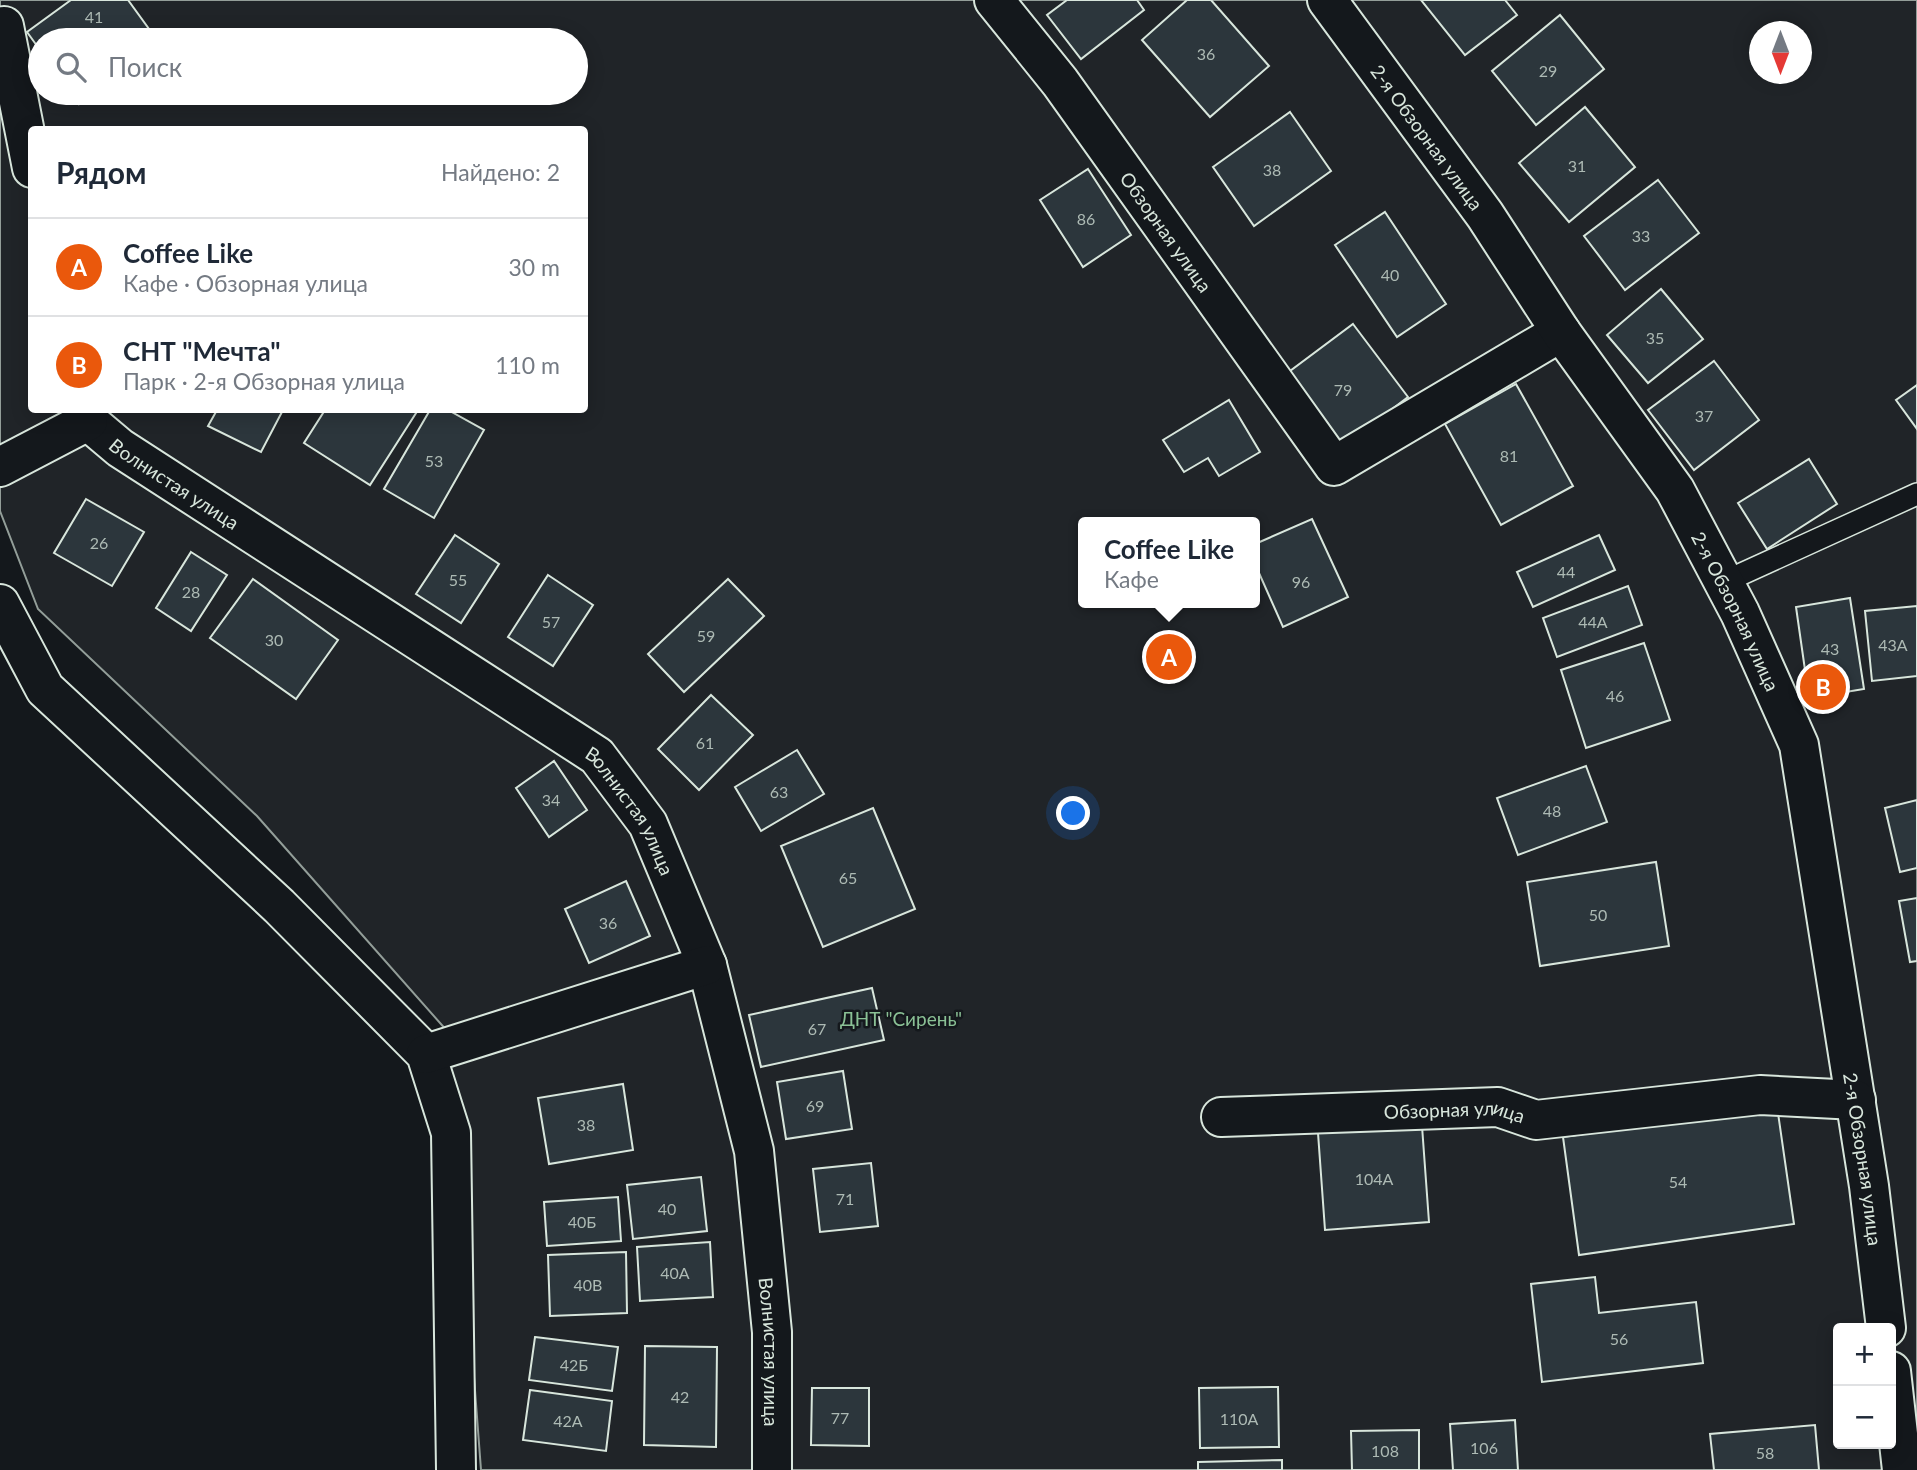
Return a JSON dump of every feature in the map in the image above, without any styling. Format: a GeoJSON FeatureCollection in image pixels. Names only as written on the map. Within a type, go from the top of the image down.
{"type":"FeatureCollection","features":[{"type":"Feature","properties":{"kind":"street","name":"Обзорная улица"},"geometry":{"type":"LineString","coordinates":[[994,0],[1060,82],[1334,466],[1561,332]]}},
{"type":"Feature","properties":{"kind":"street","name":"2-я Обзорная улица"},"geometry":{"type":"LineString","coordinates":[[1326,0],[1485,215],[1561,332],[1675,491],[1724,582],[1799,745],[1869,1186],[1885,1323]]}},
{"type":"Feature","properties":{"kind":"street"},"geometry":{"type":"LineString","coordinates":[[4,26],[28,148]]}},
{"type":"Feature","properties":{"kind":"street"},"geometry":{"type":"LineString","coordinates":[[0,467],[85,415]]}},
{"type":"Feature","properties":{"kind":"street","name":"Волнистая улица"},"geometry":{"type":"LineString","coordinates":[[85,415],[120,448],[597,756],[648,824],[707,965],[754,1151],[772,1332],[772,1470]]}},
{"type":"Feature","properties":{"kind":"street"},"geometry":{"type":"LineString","coordinates":[[0,604],[46,689],[279,906],[426,1054],[451,1133],[456,1470]]}},
{"type":"Feature","properties":{"kind":"street"},"geometry":{"type":"LineString","coordinates":[[426,1054],[707,965]]}},
{"type":"Feature","properties":{"kind":"street","name":"Обзорная улица"},"geometry":{"type":"LineString","coordinates":[[1221,1117],[1498,1107],[1536,1120],[1760,1095],[1856,1100]]}},
{"type":"Feature","properties":{"kind":"street"},"geometry":{"type":"LineString","coordinates":[[1893,1386],[1902,1470]]}},
{"type":"Feature","properties":{"kind":"lane"},"geometry":{"type":"LineString","coordinates":[[1724,582],[1917,494]]}},
{"type":"Feature","properties":{"kind":"green space","name":"ДНТ \"Сирень\""},"geometry":{"type":"Polygon","coordinates":[[[0,0],[1917,0],[1917,1470],[481,1470],[448,1032],[257,816],[38,609],[0,511],[0,0]]]}},
{"type":"Feature","properties":{"kind":"building"},"geometry":{"type":"Polygon","coordinates":[[[71,0],[128,0],[148,28],[32,28],[71,0]]]}},
{"type":"Feature","properties":{"kind":"building"},"geometry":{"type":"Polygon","coordinates":[[[1067,0],[1137,0],[1144,10],[1081,59],[1047,15],[1067,0]]]}},
{"type":"Feature","properties":{"kind":"building"},"geometry":{"type":"Polygon","coordinates":[[[1187,0],[1211,0],[1269,66],[1210,117],[1142,40],[1187,0]]]}},
{"type":"Feature","properties":{"kind":"building"},"geometry":{"type":"Polygon","coordinates":[[[1421,0],[1505,0],[1517,15],[1465,55],[1421,0]]]}},
{"type":"Feature","properties":{"kind":"building"},"geometry":{"type":"Polygon","coordinates":[[[1560,15],[1604,69],[1536,125],[1492,71],[1560,15]]]}},
{"type":"Feature","properties":{"kind":"building"},"geometry":{"type":"Polygon","coordinates":[[[1585,107],[1635,167],[1569,222],[1519,163],[1585,107]]]}},
{"type":"Feature","properties":{"kind":"building"},"geometry":{"type":"Polygon","coordinates":[[[1290,112],[1331,171],[1254,226],[1213,167],[1290,112]]]}},
{"type":"Feature","properties":{"kind":"building"},"geometry":{"type":"Polygon","coordinates":[[[1088,169],[1131,235],[1083,267],[1040,200],[1088,169]]]}},
{"type":"Feature","properties":{"kind":"building"},"geometry":{"type":"Polygon","coordinates":[[[1658,180],[1699,233],[1625,290],[1584,236],[1658,180]]]}},
{"type":"Feature","properties":{"kind":"building"},"geometry":{"type":"Polygon","coordinates":[[[1385,212],[1446,304],[1397,337],[1335,245],[1385,212]]]}},
{"type":"Feature","properties":{"kind":"building"},"geometry":{"type":"Polygon","coordinates":[[[1661,289],[1703,339],[1648,383],[1607,335],[1661,289]]]}},
{"type":"Feature","properties":{"kind":"building"},"geometry":{"type":"Polygon","coordinates":[[[1353,324],[1408,397],[1334,453],[1278,380],[1353,324]]]}},
{"type":"Feature","properties":{"kind":"building"},"geometry":{"type":"Polygon","coordinates":[[[1714,361],[1759,420],[1694,470],[1648,410],[1714,361]]]}},
{"type":"Feature","properties":{"kind":"building"},"geometry":{"type":"Polygon","coordinates":[[[1516,384],[1573,486],[1501,525],[1445,424],[1516,384]]]}},
{"type":"Feature","properties":{"kind":"building"},"geometry":{"type":"Polygon","coordinates":[[[1917,385],[1917,429],[1896,400],[1917,385]]]}},
{"type":"Feature","properties":{"kind":"building"},"geometry":{"type":"Polygon","coordinates":[[[1229,400],[1260,452],[1219,476],[1208,458],[1184,472],[1163,440],[1229,400]]]}},
{"type":"Feature","properties":{"kind":"building"},"geometry":{"type":"Polygon","coordinates":[[[215,413],[281,413],[261,452],[208,426],[215,413]]]}},
{"type":"Feature","properties":{"kind":"building"},"geometry":{"type":"Polygon","coordinates":[[[323,413],[416,413],[370,485],[304,443],[323,413]]]}},
{"type":"Feature","properties":{"kind":"building"},"geometry":{"type":"Polygon","coordinates":[[[428,413],[453,413],[484,430],[434,518],[384,489],[428,413]]]}},
{"type":"Feature","properties":{"kind":"building"},"geometry":{"type":"Polygon","coordinates":[[[1809,459],[1837,504],[1767,549],[1738,503],[1809,459]]]}},
{"type":"Feature","properties":{"kind":"building"},"geometry":{"type":"Polygon","coordinates":[[[86,499],[144,532],[112,586],[54,553],[86,499]]]}},
{"type":"Feature","properties":{"kind":"building"},"geometry":{"type":"Polygon","coordinates":[[[1312,519],[1348,597],[1283,627],[1260,575],[1260,542],[1312,519]]]}},
{"type":"Feature","properties":{"kind":"building"},"geometry":{"type":"Polygon","coordinates":[[[455,535],[499,564],[461,623],[416,594],[455,535]]]}},
{"type":"Feature","properties":{"kind":"building"},"geometry":{"type":"Polygon","coordinates":[[[1599,535],[1615,570],[1533,607],[1517,572],[1599,535]]]}},
{"type":"Feature","properties":{"kind":"building"},"geometry":{"type":"Polygon","coordinates":[[[191,552],[227,575],[191,631],[156,608],[191,552]]]}},
{"type":"Feature","properties":{"kind":"building"},"geometry":{"type":"Polygon","coordinates":[[[548,575],[593,605],[553,666],[508,637],[548,575]]]}},
{"type":"Feature","properties":{"kind":"building"},"geometry":{"type":"Polygon","coordinates":[[[253,579],[338,640],[296,699],[210,638],[253,579]]]}},
{"type":"Feature","properties":{"kind":"building"},"geometry":{"type":"Polygon","coordinates":[[[728,579],[764,616],[684,692],[648,654],[728,579]]]}},
{"type":"Feature","properties":{"kind":"building"},"geometry":{"type":"Polygon","coordinates":[[[1628,586],[1642,625],[1557,657],[1543,618],[1628,586]]]}},
{"type":"Feature","properties":{"kind":"building"},"geometry":{"type":"Polygon","coordinates":[[[1850,598],[1864,689],[1809,698],[1796,607],[1850,598]]]}},
{"type":"Feature","properties":{"kind":"building"},"geometry":{"type":"Polygon","coordinates":[[[1917,606],[1917,676],[1872,681],[1865,611],[1917,606]]]}},
{"type":"Feature","properties":{"kind":"building"},"geometry":{"type":"Polygon","coordinates":[[[1644,643],[1670,720],[1586,748],[1561,670],[1644,643]]]}},
{"type":"Feature","properties":{"kind":"building"},"geometry":{"type":"Polygon","coordinates":[[[711,695],[753,735],[699,790],[658,749],[711,695]]]}},
{"type":"Feature","properties":{"kind":"building"},"geometry":{"type":"Polygon","coordinates":[[[797,750],[824,794],[761,831],[735,787],[797,750]]]}},
{"type":"Feature","properties":{"kind":"building"},"geometry":{"type":"Polygon","coordinates":[[[554,761],[587,810],[549,837],[516,788],[554,761]]]}},
{"type":"Feature","properties":{"kind":"building"},"geometry":{"type":"Polygon","coordinates":[[[1586,766],[1607,822],[1518,855],[1497,798],[1586,766]]]}},
{"type":"Feature","properties":{"kind":"building"},"geometry":{"type":"Polygon","coordinates":[[[1917,800],[1917,868],[1900,872],[1885,808],[1917,800]]]}},
{"type":"Feature","properties":{"kind":"building"},"geometry":{"type":"Polygon","coordinates":[[[873,808],[915,909],[823,947],[781,846],[873,808]]]}},
{"type":"Feature","properties":{"kind":"building"},"geometry":{"type":"Polygon","coordinates":[[[1656,862],[1669,946],[1540,966],[1527,882],[1656,862]]]}},
{"type":"Feature","properties":{"kind":"building"},"geometry":{"type":"Polygon","coordinates":[[[626,881],[650,936],[589,963],[565,909],[626,881]]]}},
{"type":"Feature","properties":{"kind":"building"},"geometry":{"type":"Polygon","coordinates":[[[1917,898],[1917,961],[1910,962],[1899,901],[1917,898]]]}},
{"type":"Feature","properties":{"kind":"building"},"geometry":{"type":"Polygon","coordinates":[[[872,988],[884,1040],[761,1067],[749,1015],[872,988]]]}},
{"type":"Feature","properties":{"kind":"building"},"geometry":{"type":"Polygon","coordinates":[[[843,1071],[852,1129],[786,1139],[777,1082],[843,1071]]]}},
{"type":"Feature","properties":{"kind":"building"},"geometry":{"type":"Polygon","coordinates":[[[623,1084],[633,1150],[549,1164],[538,1098],[623,1084]]]}},
{"type":"Feature","properties":{"kind":"building"},"geometry":{"type":"Polygon","coordinates":[[[1777,1106],[1794,1224],[1579,1255],[1563,1137],[1777,1106]]]}},
{"type":"Feature","properties":{"kind":"building"},"geometry":{"type":"Polygon","coordinates":[[[1422,1126],[1429,1222],[1325,1230],[1318,1133],[1422,1126]]]}},
{"type":"Feature","properties":{"kind":"building"},"geometry":{"type":"Polygon","coordinates":[[[871,1163],[878,1226],[820,1232],[813,1169],[871,1163]]]}},
{"type":"Feature","properties":{"kind":"building"},"geometry":{"type":"Polygon","coordinates":[[[701,1177],[707,1231],[633,1239],[627,1185],[701,1177]]]}},
{"type":"Feature","properties":{"kind":"building"},"geometry":{"type":"Polygon","coordinates":[[[618,1197],[621,1241],[547,1246],[544,1202],[618,1197]]]}},
{"type":"Feature","properties":{"kind":"building"},"geometry":{"type":"Polygon","coordinates":[[[710,1242],[713,1297],[640,1301],[637,1247],[710,1242]]]}},
{"type":"Feature","properties":{"kind":"building"},"geometry":{"type":"Polygon","coordinates":[[[626,1252],[627,1313],[550,1316],[548,1255],[626,1252]]]}},
{"type":"Feature","properties":{"kind":"building"},"geometry":{"type":"Polygon","coordinates":[[[1595,1277],[1599,1313],[1696,1302],[1703,1363],[1542,1382],[1531,1284],[1595,1277]]]}},
{"type":"Feature","properties":{"kind":"building"},"geometry":{"type":"Polygon","coordinates":[[[535,1337],[618,1347],[612,1391],[529,1380],[535,1337]]]}},
{"type":"Feature","properties":{"kind":"building"},"geometry":{"type":"Polygon","coordinates":[[[645,1346],[717,1347],[716,1447],[644,1445],[645,1346]]]}},
{"type":"Feature","properties":{"kind":"building"},"geometry":{"type":"Polygon","coordinates":[[[1278,1387],[1279,1447],[1200,1448],[1199,1388],[1278,1387]]]}},
{"type":"Feature","properties":{"kind":"building"},"geometry":{"type":"Polygon","coordinates":[[[812,1388],[869,1388],[869,1446],[811,1445],[812,1388]]]}},
{"type":"Feature","properties":{"kind":"building"},"geometry":{"type":"Polygon","coordinates":[[[530,1390],[612,1401],[606,1451],[523,1440],[530,1390]]]}},
{"type":"Feature","properties":{"kind":"building"},"geometry":{"type":"Polygon","coordinates":[[[1515,1420],[1518,1470],[1453,1470],[1450,1424],[1515,1420]]]}},
{"type":"Feature","properties":{"kind":"building"},"geometry":{"type":"Polygon","coordinates":[[[1815,1425],[1819,1470],[1714,1470],[1710,1434],[1815,1425]]]}},
{"type":"Feature","properties":{"kind":"building"},"geometry":{"type":"Polygon","coordinates":[[[1419,1430],[1419,1470],[1352,1470],[1351,1431],[1419,1430]]]}},
{"type":"Feature","properties":{"kind":"building"},"geometry":{"type":"Polygon","coordinates":[[[1282,1460],[1282,1470],[1198,1470],[1198,1462],[1282,1460]]]}},
{"type":"Feature","properties":{"kind":"place","name":"Coffee Like"},"geometry":{"type":"Point","coordinates":[1169,657]}},
{"type":"Feature","properties":{"kind":"place","name":"СНТ \"Мечта\""},"geometry":{"type":"Point","coordinates":[1823,687]}}]}
